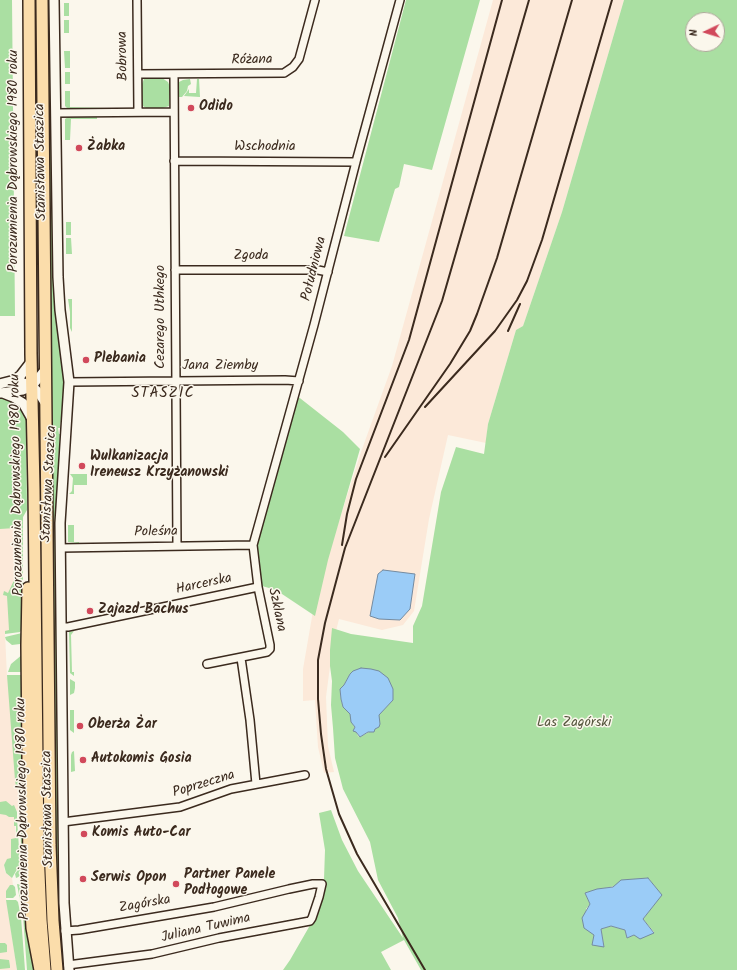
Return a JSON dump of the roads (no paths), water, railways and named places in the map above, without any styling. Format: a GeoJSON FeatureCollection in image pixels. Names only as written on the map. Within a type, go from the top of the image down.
{"type":"FeatureCollection","features":[{"type":"Feature","properties":{"kind":"main road","name":"Porozumienia Dąbrowskiego 1980 roku"},"geometry":{"type":"LineString","coordinates":[[29,0],[31,362],[35,546],[38,850],[45,970]]}},
{"type":"Feature","properties":{"kind":"main road","name":"Porozumienia Dąbrowskiego 1980 roku"},"geometry":{"type":"LineString","coordinates":[[42,0],[50,845],[53,921],[57,970]]}},
{"type":"Feature","properties":{"kind":"main road"},"geometry":{"type":"LineString","coordinates":[[35,546],[29,579],[27,605],[29,871],[32,928],[36,956],[40,970]]}},
{"type":"Feature","properties":{"kind":"street","name":"Stanisława Staszica"},"geometry":{"type":"LineString","coordinates":[[54,0],[58,290],[69,382],[60,548],[65,931],[68,967]]}},
{"type":"Feature","properties":{"kind":"street","name":"Bobrowa"},"geometry":{"type":"LineString","coordinates":[[137,0],[138,112]]}},
{"type":"Feature","properties":{"kind":"street","name":"Różana"},"geometry":{"type":"LineString","coordinates":[[138,74],[278,74],[290,70],[299,59],[315,0]]}},
{"type":"Feature","properties":{"kind":"street","name":"Południowa"},"geometry":{"type":"LineString","coordinates":[[253,545],[328,272],[400,0]]}},
{"type":"Feature","properties":{"kind":"street","name":"Cezarego Uthkego"},"geometry":{"type":"LineString","coordinates":[[174,75],[177,546]]}},
{"type":"Feature","properties":{"kind":"street"},"geometry":{"type":"LineString","coordinates":[[56,113],[174,112]]}},
{"type":"Feature","properties":{"kind":"street","name":"Wschodnia"},"geometry":{"type":"LineString","coordinates":[[174,161],[356,162]]}},
{"type":"Feature","properties":{"kind":"street","name":"Zgoda"},"geometry":{"type":"LineString","coordinates":[[175,270],[318,270],[328,272]]}},
{"type":"Feature","properties":{"kind":"street"},"geometry":{"type":"LineString","coordinates":[[1,390],[21,375],[31,362]]}},
{"type":"Feature","properties":{"kind":"street"},"geometry":{"type":"LineString","coordinates":[[1,390],[23,390],[32,386],[45,370]]}},
{"type":"Feature","properties":{"kind":"street"},"geometry":{"type":"LineString","coordinates":[[14,380],[32,386],[39,393],[46,404]]}},
{"type":"Feature","properties":{"kind":"street","name":"Jana Ziemby"},"geometry":{"type":"LineString","coordinates":[[69,382],[175,380],[298,381]]}},
{"type":"Feature","properties":{"kind":"street"},"geometry":{"type":"LineString","coordinates":[[1,390],[23,403],[33,420]]}},
{"type":"Feature","properties":{"kind":"street","name":"Poleśna"},"geometry":{"type":"LineString","coordinates":[[60,548],[253,545]]}},
{"type":"Feature","properties":{"kind":"street","name":"Szklana"},"geometry":{"type":"LineString","coordinates":[[207,664],[267,652],[270,649],[258,587],[253,545]]}},
{"type":"Feature","properties":{"kind":"street","name":"Harcerska"},"geometry":{"type":"LineString","coordinates":[[61,627],[68,627],[258,587]]}},
{"type":"Feature","properties":{"kind":"street"},"geometry":{"type":"LineString","coordinates":[[241,658],[256,784]]}},
{"type":"Feature","properties":{"kind":"street","name":"Poprzeczna"},"geometry":{"type":"LineString","coordinates":[[63,822],[180,808],[224,792],[256,784],[305,775]]}},
{"type":"Feature","properties":{"kind":"street","name":"Zagórska"},"geometry":{"type":"LineString","coordinates":[[65,931],[79,930],[214,907],[289,889],[313,884],[322,884]]}},
{"type":"Feature","properties":{"kind":"street","name":"Juliana Tuwima"},"geometry":{"type":"LineString","coordinates":[[68,967],[152,954],[219,938],[310,921],[322,884]]}},
{"type":"Feature","properties":{"kind":"water"},"geometry":{"type":"Polygon","coordinates":[[[383,570],[415,574],[410,609],[400,620],[379,619],[370,616],[378,574],[383,570]]]}},
{"type":"Feature","properties":{"kind":"water"},"geometry":{"type":"Polygon","coordinates":[[[361,668],[379,671],[388,678],[393,689],[393,700],[379,715],[379,727],[375,729],[374,732],[368,732],[360,737],[353,731],[355,727],[351,722],[350,714],[343,707],[340,689],[353,671],[361,668]]]}},
{"type":"Feature","properties":{"kind":"water"},"geometry":{"type":"Polygon","coordinates":[[[648,878],[662,895],[643,919],[654,933],[640,939],[634,935],[627,938],[625,930],[611,926],[601,929],[604,947],[592,945],[594,935],[584,928],[582,918],[590,904],[585,893],[597,889],[613,887],[621,880],[648,878]]]}},
{"type":"Feature","properties":{"kind":"railway"},"geometry":{"type":"LineString","coordinates":[[342,545],[347,514],[356,479],[409,340],[502,0]]}},
{"type":"Feature","properties":{"kind":"railway"},"geometry":{"type":"LineString","coordinates":[[425,970],[357,854],[339,814],[326,769],[321,734],[318,699],[318,660],[325,623],[345,548],[442,301],[529,0]]}},
{"type":"Feature","properties":{"kind":"railway"},"geometry":{"type":"LineString","coordinates":[[385,457],[450,364],[470,331],[477,314],[497,258],[572,0]]}},
{"type":"Feature","properties":{"kind":"railway"},"geometry":{"type":"LineString","coordinates":[[425,407],[495,331],[517,300],[527,281],[542,240],[612,0]]}},
{"type":"Feature","properties":{"kind":"railway"},"geometry":{"type":"LineString","coordinates":[[508,331],[520,304]]}},
{"type":"Feature","properties":{"kind":"place","name":"Odido"},"geometry":{"type":"Point","coordinates":[191,108]}},
{"type":"Feature","properties":{"kind":"place","name":"Żabka"},"geometry":{"type":"Point","coordinates":[79,148]}},
{"type":"Feature","properties":{"kind":"place","name":"Plebania"},"geometry":{"type":"Point","coordinates":[86,360]}},
{"type":"Feature","properties":{"kind":"place","name":"Wulkanizacja Ireneusz Krzyżanowski"},"geometry":{"type":"Point","coordinates":[82,466]}},
{"type":"Feature","properties":{"kind":"place","name":"Zajazd Bachus"},"geometry":{"type":"Point","coordinates":[90,611]}},
{"type":"Feature","properties":{"kind":"place","name":"Oberża Żar"},"geometry":{"type":"Point","coordinates":[80,726]}},
{"type":"Feature","properties":{"kind":"place","name":"Autokomis Gosia"},"geometry":{"type":"Point","coordinates":[83,760]}},
{"type":"Feature","properties":{"kind":"place","name":"Komis Auto-Car"},"geometry":{"type":"Point","coordinates":[84,834]}},
{"type":"Feature","properties":{"kind":"place","name":"Serwis Opon"},"geometry":{"type":"Point","coordinates":[83,879]}},
{"type":"Feature","properties":{"kind":"place","name":"Partner Panele Podłogowe"},"geometry":{"type":"Point","coordinates":[176,884]}},
{"type":"Feature","properties":{"kind":"district","name":"STASZIC"},"geometry":{"type":"Point","coordinates":[163,394]}},
{"type":"Feature","properties":{"kind":"park label","name":"Las Zagórski"},"geometry":{"type":"Point","coordinates":[574,724]}}]}
